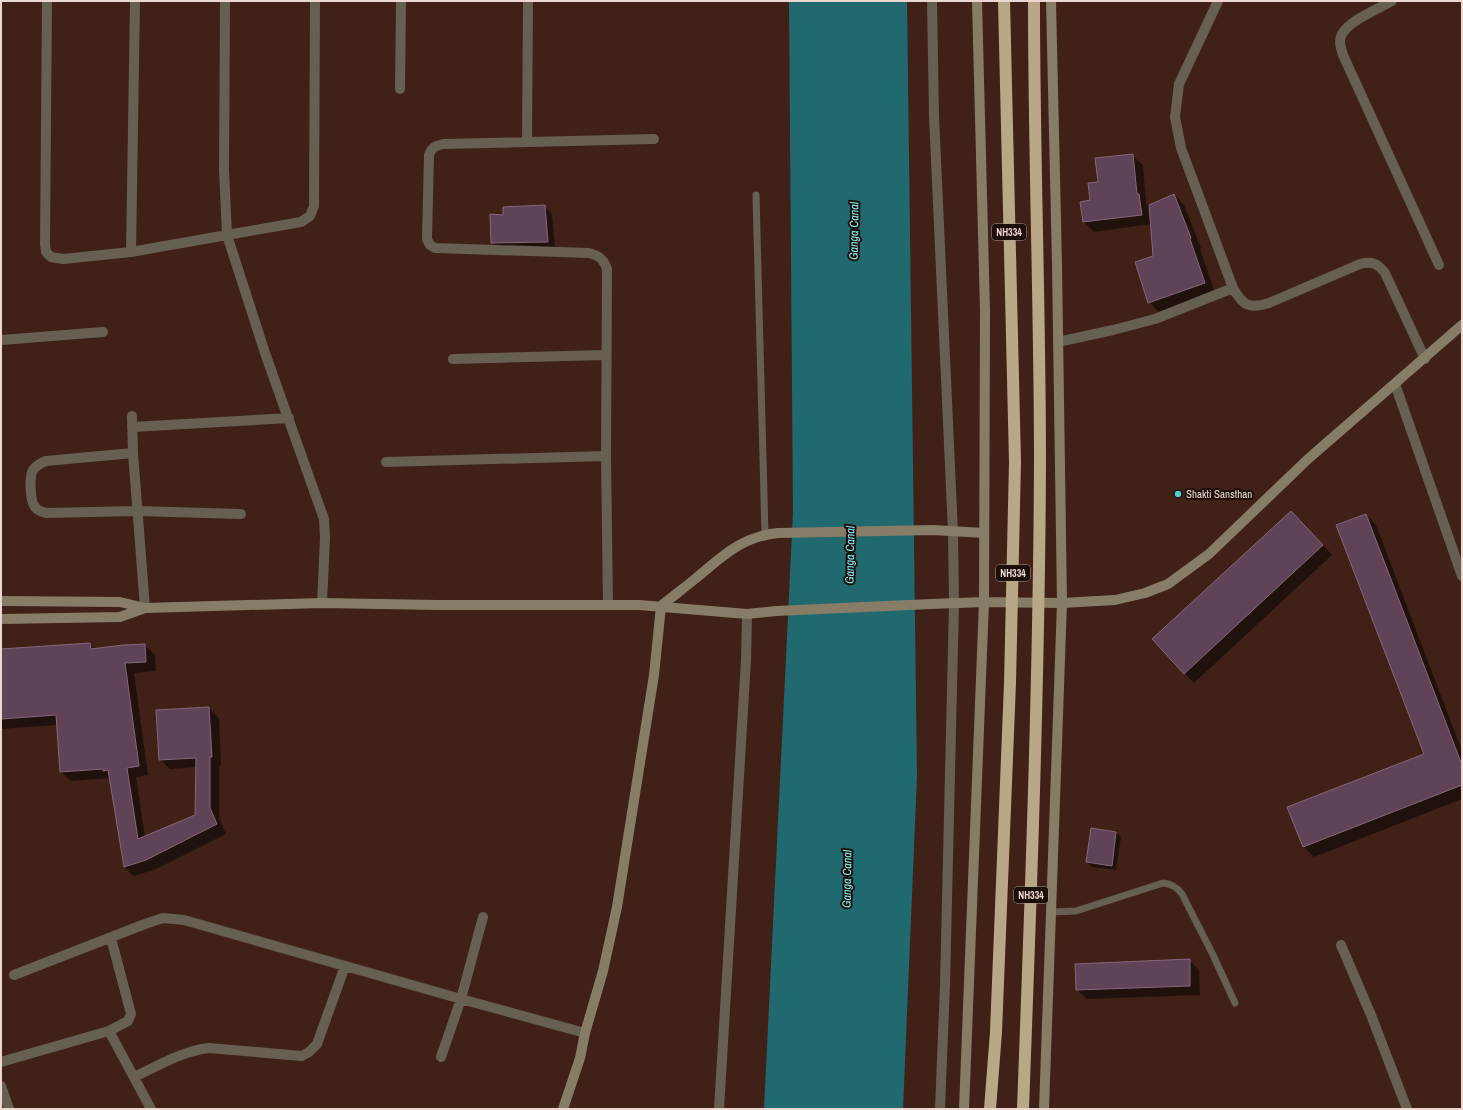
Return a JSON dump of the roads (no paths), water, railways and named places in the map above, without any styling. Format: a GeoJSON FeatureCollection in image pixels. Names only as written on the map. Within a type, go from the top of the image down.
{"type":"FeatureCollection","features":[{"type":"Feature","properties":{"kind":"highway","name":"NH334"},"geometry":{"type":"LineString","coordinates":[[990,1109],[996,1024],[1010,683],[1015,462],[1004,1]]}},
{"type":"Feature","properties":{"kind":"highway","name":"NH334"},"geometry":{"type":"LineString","coordinates":[[1023,1109],[1031,906],[1037,681],[1040,462],[1034,1]]}},
{"type":"Feature","properties":{"kind":"street"},"geometry":{"type":"LineString","coordinates":[[47,1],[45,244],[46,252],[51,257],[63,259],[131,252],[301,222],[310,216],[314,206],[315,1]]}},
{"type":"Feature","properties":{"kind":"street"},"geometry":{"type":"LineString","coordinates":[[131,252],[135,1]]}},
{"type":"Feature","properties":{"kind":"street"},"geometry":{"type":"LineString","coordinates":[[225,1],[224,170],[227,235],[265,354],[324,519],[326,538],[322,603]]}},
{"type":"Feature","properties":{"kind":"street"},"geometry":{"type":"LineString","coordinates":[[400,89],[401,1]]}},
{"type":"Feature","properties":{"kind":"street"},"geometry":{"type":"LineString","coordinates":[[527,142],[528,1]]}},
{"type":"Feature","properties":{"kind":"street"},"geometry":{"type":"LineString","coordinates":[[932,1],[934,116],[953,532],[954,604],[945,985],[940,1109]]}},
{"type":"Feature","properties":{"kind":"street"},"geometry":{"type":"LineString","coordinates":[[964,1109],[984,602],[985,311],[977,1]]}},
{"type":"Feature","properties":{"kind":"street"},"geometry":{"type":"LineString","coordinates":[[1044,1109],[1062,603],[1051,1]]}},
{"type":"Feature","properties":{"kind":"street"},"geometry":{"type":"LineString","coordinates":[[1218,1],[1180,84],[1175,117],[1181,148],[1233,288],[1239,299],[1247,305],[1257,307],[1360,264],[1370,262],[1379,265],[1385,273],[1424,359]]}},
{"type":"Feature","properties":{"kind":"street"},"geometry":{"type":"LineString","coordinates":[[1392,1],[1349,25],[1342,35],[1340,44],[1346,62],[1439,265]]}},
{"type":"Feature","properties":{"kind":"street"},"geometry":{"type":"LineString","coordinates":[[608,605],[606,456],[607,269],[604,262],[598,256],[589,253],[435,248],[430,245],[427,239],[430,155],[431,149],[436,145],[443,144],[654,139]]}},
{"type":"Feature","properties":{"kind":"street"},"geometry":{"type":"LineString","coordinates":[[1058,342],[1155,319],[1233,288]]}},
{"type":"Feature","properties":{"kind":"street"},"geometry":{"type":"LineString","coordinates":[[1,601],[120,602],[145,608],[322,603],[608,605],[661,606],[747,614],[776,611],[931,604],[984,602],[1062,603],[1115,600],[1145,593],[1168,584],[1209,554],[1308,459],[1462,325]]}},
{"type":"Feature","properties":{"kind":"street"},"geometry":{"type":"LineString","coordinates":[[1,340],[103,332]]}},
{"type":"Feature","properties":{"kind":"street"},"geometry":{"type":"LineString","coordinates":[[452,358],[606,355]]}},
{"type":"Feature","properties":{"kind":"street"},"geometry":{"type":"LineString","coordinates":[[1395,384],[1462,576]]}},
{"type":"Feature","properties":{"kind":"street"},"geometry":{"type":"LineString","coordinates":[[132,416],[133,453],[145,608]]}},
{"type":"Feature","properties":{"kind":"street"},"geometry":{"type":"LineString","coordinates":[[132,427],[289,418]]}},
{"type":"Feature","properties":{"kind":"street"},"geometry":{"type":"LineString","coordinates":[[133,453],[46,461],[34,470],[30,477],[32,500],[35,507],[39,511],[46,513],[137,511],[242,514]]}},
{"type":"Feature","properties":{"kind":"street"},"geometry":{"type":"LineString","coordinates":[[386,462],[606,456]]}},
{"type":"Feature","properties":{"kind":"street"},"geometry":{"type":"LineString","coordinates":[[563,1109],[580,1058],[585,1033],[603,971],[617,907],[654,675],[661,606],[724,554],[744,542],[765,534],[933,530],[984,533]]}},
{"type":"Feature","properties":{"kind":"street"},"geometry":{"type":"LineString","coordinates":[[1,619],[120,617],[145,608]]}},
{"type":"Feature","properties":{"kind":"street"},"geometry":{"type":"LineString","coordinates":[[719,1109],[746,660],[747,614]]}},
{"type":"Feature","properties":{"kind":"street"},"geometry":{"type":"LineString","coordinates":[[441,1058],[461,999],[483,917]]}},
{"type":"Feature","properties":{"kind":"street"},"geometry":{"type":"LineString","coordinates":[[14,975],[162,918],[184,920],[585,1033]]}},
{"type":"Feature","properties":{"kind":"street"},"geometry":{"type":"LineString","coordinates":[[1,1062],[110,1031],[128,1021],[131,1014],[111,938]]}},
{"type":"Feature","properties":{"kind":"street"},"geometry":{"type":"LineString","coordinates":[[1341,945],[1371,1015],[1407,1109]]}},
{"type":"Feature","properties":{"kind":"street"},"geometry":{"type":"LineString","coordinates":[[134,1077],[197,1049],[209,1048],[302,1056],[309,1052],[317,1044],[345,966]]}},
{"type":"Feature","properties":{"kind":"street"},"geometry":{"type":"LineString","coordinates":[[110,1031],[151,1109]]}},
{"type":"Feature","properties":{"kind":"street"},"geometry":{"type":"LineString","coordinates":[[1,1086],[9,1109]]}},
{"type":"Feature","properties":{"kind":"lane"},"geometry":{"type":"LineString","coordinates":[[756,195],[765,534]]}},
{"type":"Feature","properties":{"kind":"lane"},"geometry":{"type":"LineString","coordinates":[[1051,912],[1076,911],[1163,883],[1171,884],[1182,894],[1213,955],[1235,1003]]}},
{"type":"Feature","properties":{"kind":"water","name":"Ganga Canal"},"geometry":{"type":"Polygon","coordinates":[[[789,1],[907,1],[917,776],[903,1109],[764,1109],[793,513],[789,1]]]}},
{"type":"Feature","properties":{"kind":"place","name":"Shakti Sansthan"},"geometry":{"type":"Point","coordinates":[1178,494]}}]}
